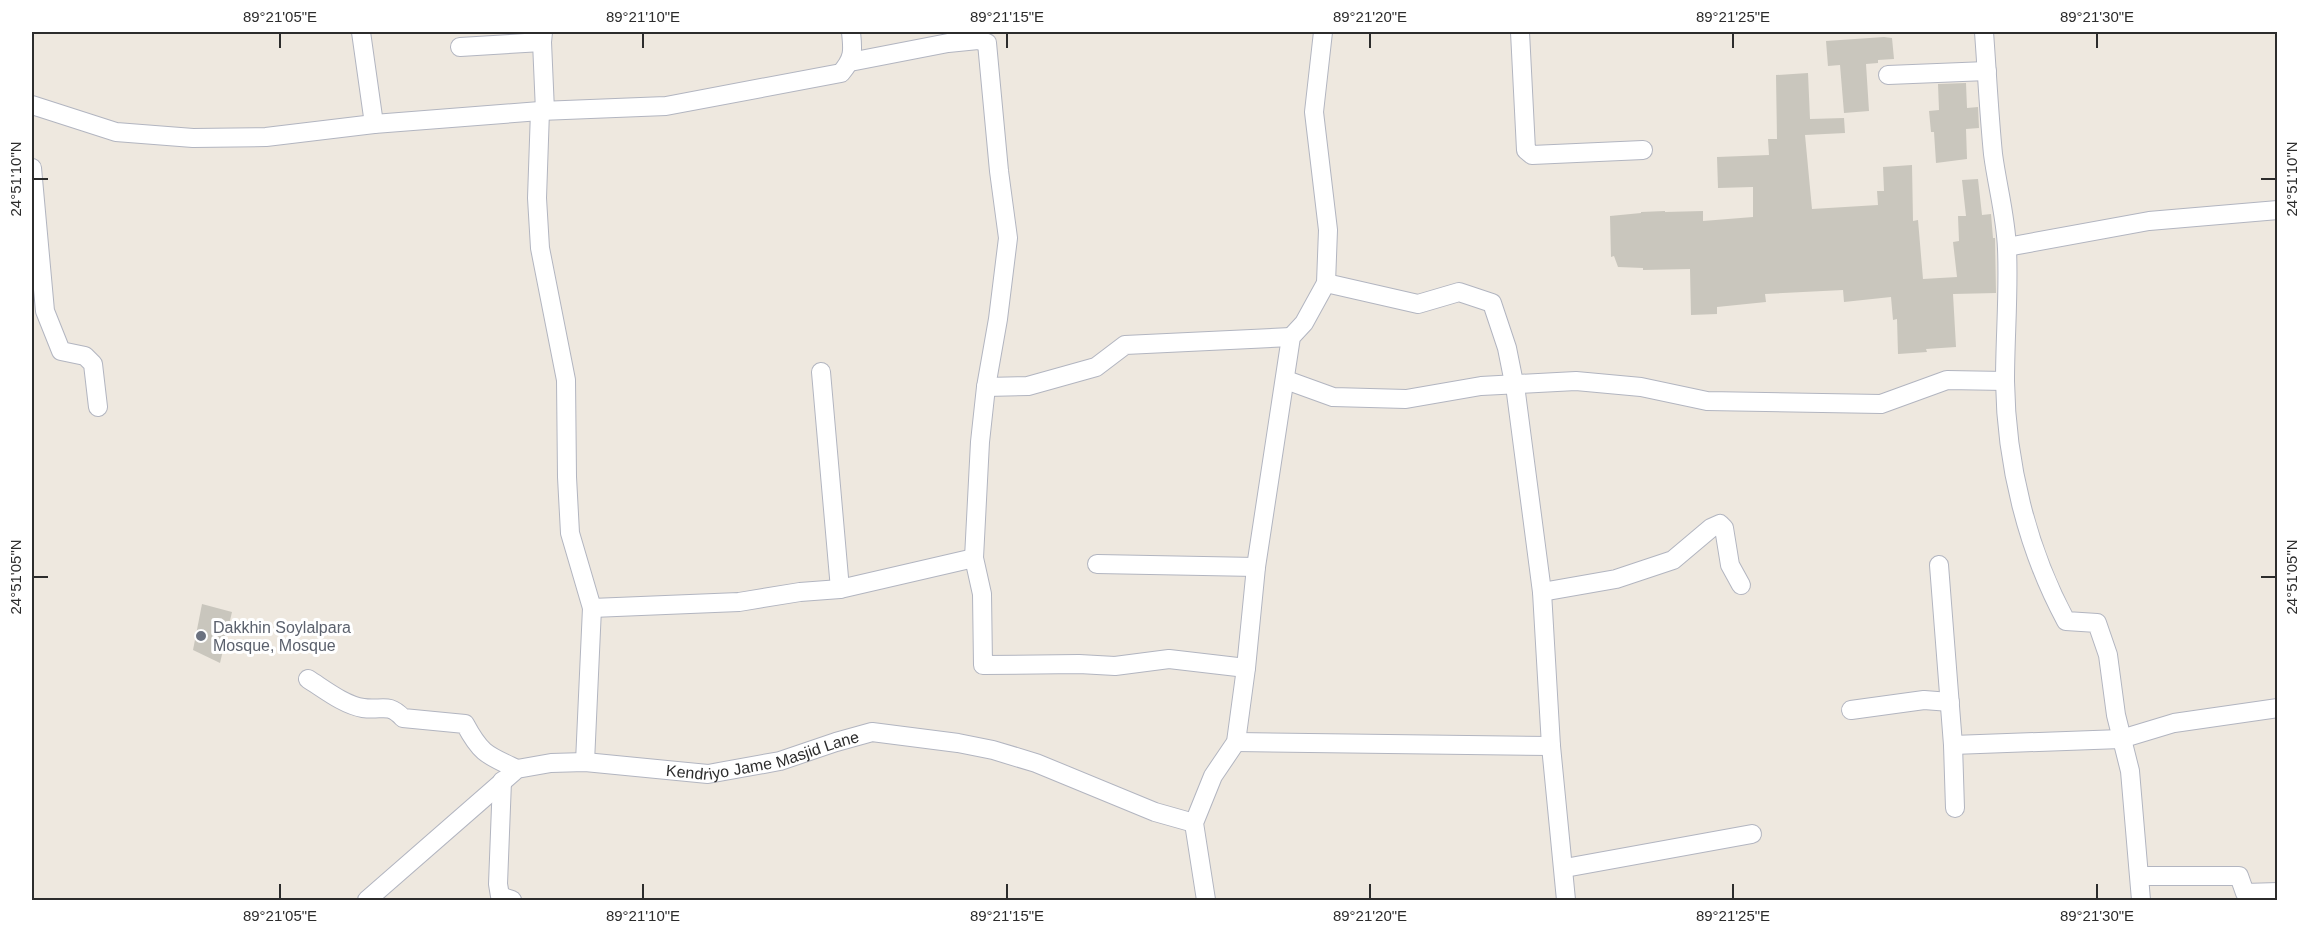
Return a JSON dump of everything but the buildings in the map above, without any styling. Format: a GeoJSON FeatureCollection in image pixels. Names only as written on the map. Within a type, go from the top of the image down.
{"type":"FeatureCollection","features":[{"type":"Feature","properties":{"kind":"street"},"geometry":{"type":"LineString","coordinates":[[361,32],[374,124]]}},
{"type":"Feature","properties":{"kind":"street"},"geometry":{"type":"LineString","coordinates":[[32,105],[116,132],[193,138],[266,136],[374,124],[542,111],[666,106],[841,74],[850,62],[853,49],[851,32]]}},
{"type":"Feature","properties":{"kind":"street"},"geometry":{"type":"LineString","coordinates":[[1206,900],[1194,823],[1213,776],[1236,742],[1256,567],[1292,337],[1304,322],[1326,283],[1328,230],[1314,112],[1323,32]]}},
{"type":"Feature","properties":{"kind":"street"},"geometry":{"type":"LineString","coordinates":[[1520,32],[1526,150],[1532,155],[1643,150]]}},
{"type":"Feature","properties":{"kind":"street"},"geometry":{"type":"LineString","coordinates":[[1984,32],[1993,153],[2007,247],[2005,381],[2007,428],[2018,489],[2033,546],[2053,597],[2066,621],[2097,623],[2108,655],[2121,739],[2130,771],[2141,900]]}},
{"type":"Feature","properties":{"kind":"street"},"geometry":{"type":"LineString","coordinates":[[460,47],[542,37],[542,111],[537,198],[540,248],[566,380],[570,533],[592,608],[585,762]]}},
{"type":"Feature","properties":{"kind":"street"},"geometry":{"type":"LineString","coordinates":[[850,62],[948,43],[978,40],[987,43],[1008,238],[980,442],[974,558],[981,594],[983,665],[1115,666],[1168,659],[1246,668]]}},
{"type":"Feature","properties":{"kind":"street"},"geometry":{"type":"LineString","coordinates":[[1888,75],[1987,71]]}},
{"type":"Feature","properties":{"kind":"street"},"geometry":{"type":"LineString","coordinates":[[32,168],[45,311],[61,351],[85,356],[93,364],[98,407]]}},
{"type":"Feature","properties":{"kind":"street"},"geometry":{"type":"LineString","coordinates":[[2007,247],[2150,221],[2277,210]]}},
{"type":"Feature","properties":{"kind":"street"},"geometry":{"type":"LineString","coordinates":[[1326,283],[1418,304],[1459,292],[1492,303],[1515,385],[1542,592],[1551,746],[1565,868],[1566,900]]}},
{"type":"Feature","properties":{"kind":"street"},"geometry":{"type":"LineString","coordinates":[[986,387],[1028,386],[1096,367],[1125,345],[1292,337]]}},
{"type":"Feature","properties":{"kind":"street"},"geometry":{"type":"LineString","coordinates":[[821,372],[840,590]]}},
{"type":"Feature","properties":{"kind":"street"},"geometry":{"type":"LineString","coordinates":[[1286,381],[1333,397],[1406,399],[1481,386],[1576,381],[1641,387],[1707,401],[1881,404],[1947,380],[2005,381]]}},
{"type":"Feature","properties":{"kind":"street"},"geometry":{"type":"LineString","coordinates":[[1542,592],[1616,579],[1673,560],[1711,528],[1720,524],[1724,528],[1730,565],[1741,585]]}},
{"type":"Feature","properties":{"kind":"street"},"geometry":{"type":"LineString","coordinates":[[592,608],[739,602],[801,592],[840,590],[974,558]]}},
{"type":"Feature","properties":{"kind":"street"},"geometry":{"type":"LineString","coordinates":[[1097,564],[1256,567]]}},
{"type":"Feature","properties":{"kind":"street"},"geometry":{"type":"LineString","coordinates":[[1939,565],[1953,745],[1955,808]]}},
{"type":"Feature","properties":{"kind":"street"},"geometry":{"type":"LineString","coordinates":[[308,679],[363,708],[395,709],[403,718],[465,724],[484,753],[517,769]]}},
{"type":"Feature","properties":{"kind":"street"},"geometry":{"type":"LineString","coordinates":[[1851,710],[1924,700],[1950,702]]}},
{"type":"Feature","properties":{"kind":"street"},"geometry":{"type":"LineString","coordinates":[[1953,745],[2121,739],[2174,723],[2277,708]]}},
{"type":"Feature","properties":{"kind":"street","name":"Kendriyo Jame Masjid Lane"},"geometry":{"type":"LineString","coordinates":[[367,900],[517,769],[551,763],[585,762],[708,774],[780,761],[872,732],[958,742],[993,750],[1036,763],[1155,812],[1194,823]]}},
{"type":"Feature","properties":{"kind":"street"},"geometry":{"type":"LineString","coordinates":[[1236,742],[1551,746]]}},
{"type":"Feature","properties":{"kind":"street"},"geometry":{"type":"LineString","coordinates":[[502,781],[498,885],[500,896],[513,900]]}},
{"type":"Feature","properties":{"kind":"street"},"geometry":{"type":"LineString","coordinates":[[1565,868],[1752,834]]}},
{"type":"Feature","properties":{"kind":"street"},"geometry":{"type":"LineString","coordinates":[[2140,876],[2240,876],[2245,893],[2277,892]]}},
{"type":"Feature","properties":{"kind":"place","name":"Dakkhin Soylalpara Mosque, Mosque"},"geometry":{"type":"Point","coordinates":[201,636]}}]}
